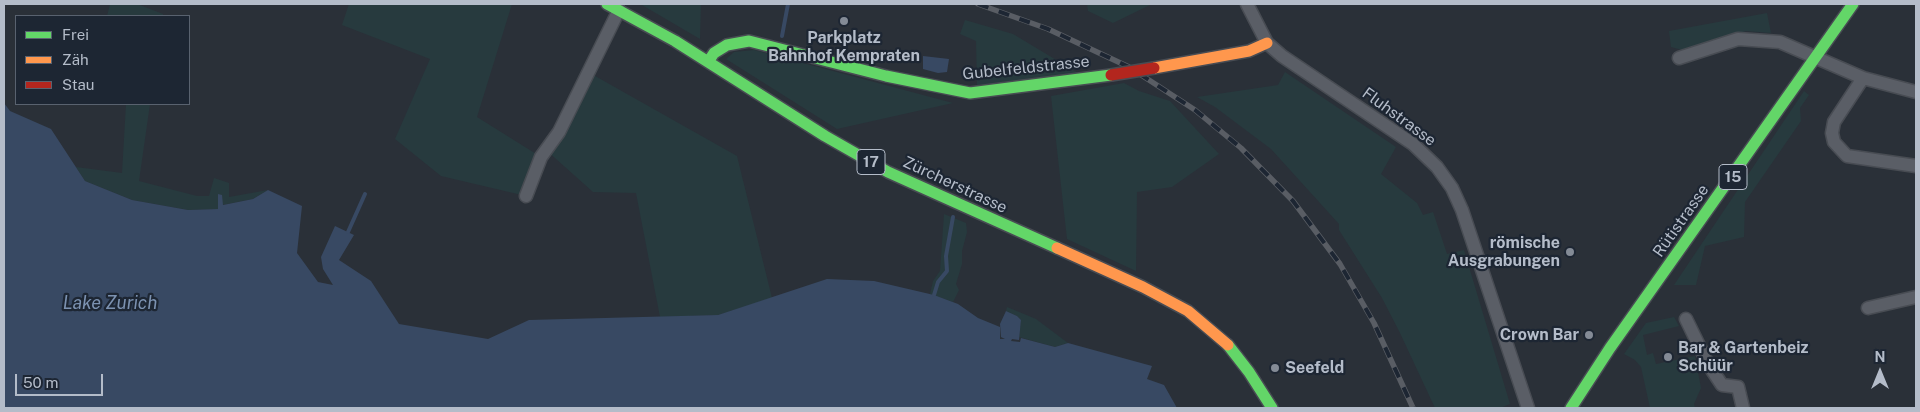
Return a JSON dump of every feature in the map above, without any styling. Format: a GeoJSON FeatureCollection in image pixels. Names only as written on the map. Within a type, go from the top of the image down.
{"type":"FeatureCollection","features":[{"type":"Feature","properties":{"kind":"main road","name":"Zürcherstrasse"},"geometry":{"type":"LineString","coordinates":[[607,4],[708,62],[825,136],[888,172],[1143,287],[1188,311],[1223,339],[1249,372],[1272,408]]}},
{"type":"Feature","properties":{"kind":"main road","name":"Rütistrasse"},"geometry":{"type":"LineString","coordinates":[[1571,408],[1610,348],[1853,4]]}},
{"type":"Feature","properties":{"kind":"main road","name":"Gubelfeldstrasse"},"geometry":{"type":"LineString","coordinates":[[708,62],[718,49],[737,42],[749,41],[886,76],[970,93],[1154,68],[1249,51],[1267,43]]}},
{"type":"Feature","properties":{"kind":"street","name":"Fluhstrasse"},"geometry":{"type":"LineString","coordinates":[[1248,4],[1267,43],[1282,56],[1413,144],[1438,167],[1452,188],[1462,210],[1529,407]]}},
{"type":"Feature","properties":{"kind":"street"},"geometry":{"type":"LineString","coordinates":[[526,196],[541,157],[559,132],[619,10]]}},
{"type":"Feature","properties":{"kind":"street"},"geometry":{"type":"LineString","coordinates":[[1679,58],[1744,38],[1787,44],[1815,59],[1864,78],[1916,92]]}},
{"type":"Feature","properties":{"kind":"street"},"geometry":{"type":"LineString","coordinates":[[1864,78],[1834,122],[1832,133],[1834,142],[1847,156],[1916,166]]}},
{"type":"Feature","properties":{"kind":"street"},"geometry":{"type":"LineString","coordinates":[[1868,308],[1916,297]]}},
{"type":"Feature","properties":{"kind":"street"},"geometry":{"type":"LineString","coordinates":[[1686,320],[1708,364],[1722,385],[1738,387],[1743,408]]}},
{"type":"Feature","properties":{"kind":"green space"},"geometry":{"type":"Polygon","coordinates":[[[110,4],[137,4],[163,14],[163,15],[107,15],[110,4]]]}},
{"type":"Feature","properties":{"kind":"green space"},"geometry":{"type":"Polygon","coordinates":[[[349,4],[512,4],[477,117],[541,157],[526,196],[441,176],[395,139],[430,59],[342,25],[349,4]]]}},
{"type":"Feature","properties":{"kind":"green space"},"geometry":{"type":"Polygon","coordinates":[[[639,4],[701,4],[700,39],[642,5],[639,4]]]}},
{"type":"Feature","properties":{"kind":"green space"},"geometry":{"type":"Polygon","coordinates":[[[1087,4],[1152,4],[1113,23],[1088,11],[1087,4]]]}},
{"type":"Feature","properties":{"kind":"green space"},"geometry":{"type":"Polygon","coordinates":[[[1767,13],[1771,33],[1746,31],[1686,51],[1671,47],[1669,31],[1767,13]]]}},
{"type":"Feature","properties":{"kind":"green space"},"geometry":{"type":"Polygon","coordinates":[[[965,20],[1013,34],[1078,73],[977,85],[976,41],[960,34],[965,20]]]}},
{"type":"Feature","properties":{"kind":"green space"},"geometry":{"type":"Polygon","coordinates":[[[754,50],[953,103],[837,129],[726,59],[734,52],[754,50]]]}},
{"type":"Feature","properties":{"kind":"green space"},"geometry":{"type":"Polygon","coordinates":[[[588,72],[737,156],[772,298],[718,315],[660,317],[636,193],[593,192],[546,150],[588,72]]]}},
{"type":"Feature","properties":{"kind":"green space"},"geometry":{"type":"Polygon","coordinates":[[[1285,72],[1396,147],[1381,174],[1417,203],[1423,215],[1433,212],[1447,254],[1464,250],[1510,404],[1500,408],[1435,408],[1382,298],[1339,230],[1339,224],[1271,149],[1215,107],[1197,97],[1278,85],[1285,72]]]}},
{"type":"Feature","properties":{"kind":"green space"},"geometry":{"type":"Polygon","coordinates":[[[1124,83],[1139,91],[1170,101],[1219,154],[1172,187],[1137,192],[1136,271],[1067,239],[1051,96],[1124,83]]]}},
{"type":"Feature","properties":{"kind":"green space"},"geometry":{"type":"Polygon","coordinates":[[[1804,91],[1809,95],[1800,108],[1801,121],[1745,202],[1744,237],[1705,246],[1696,285],[1674,285],[1804,91]]]}},
{"type":"Feature","properties":{"kind":"green space"},"geometry":{"type":"Polygon","coordinates":[[[126,105],[150,105],[139,181],[197,196],[209,196],[214,178],[229,183],[229,197],[268,190],[253,199],[222,205],[218,194],[218,209],[188,210],[132,200],[85,181],[76,167],[122,173],[126,105]]]}},
{"type":"Feature","properties":{"kind":"green space"},"geometry":{"type":"Polygon","coordinates":[[[944,214],[966,223],[967,232],[962,251],[962,264],[956,284],[959,290],[953,302],[930,294],[933,281],[940,271],[944,214]]]}},
{"type":"Feature","properties":{"kind":"green space"},"geometry":{"type":"Polygon","coordinates":[[[1007,307],[1036,319],[1068,343],[1055,347],[1019,337],[1021,320],[1006,311],[1007,307]]]}},
{"type":"Feature","properties":{"kind":"green space"},"geometry":{"type":"Polygon","coordinates":[[[1674,317],[1679,326],[1643,335],[1647,355],[1653,353],[1656,364],[1695,356],[1701,388],[1694,404],[1695,408],[1650,408],[1641,367],[1635,360],[1624,354],[1646,323],[1674,317]]]}},
{"type":"Feature","properties":{"kind":"water"},"geometry":{"type":"Polygon","coordinates":[[[923,56],[949,59],[947,72],[938,73],[923,69],[923,56]]]}},
{"type":"Feature","properties":{"kind":"water","name":"Lake Zurich"},"geometry":{"type":"Polygon","coordinates":[[[4,103],[10,111],[51,129],[85,181],[132,200],[188,210],[218,209],[218,194],[222,195],[223,205],[253,199],[268,190],[302,206],[297,253],[318,282],[333,285],[323,269],[321,257],[335,226],[354,235],[339,260],[371,281],[399,324],[488,339],[529,320],[718,315],[827,279],[874,281],[934,295],[958,304],[978,318],[1000,327],[1000,339],[1005,339],[1001,337],[1000,324],[1006,311],[1021,320],[1019,340],[1012,339],[1011,341],[1020,342],[1021,338],[1055,347],[1068,343],[1152,366],[1147,379],[1164,385],[1177,408],[4,408],[4,103]]]}},
{"type":"Feature","properties":{"kind":"waterway"},"geometry":{"type":"LineString","coordinates":[[782,36],[788,4]]}},
{"type":"Feature","properties":{"kind":"waterway"},"geometry":{"type":"LineString","coordinates":[[348,232],[365,194]]}},
{"type":"Feature","properties":{"kind":"waterway"},"geometry":{"type":"LineString","coordinates":[[934,295],[938,282],[947,271],[946,256],[953,217]]}},
{"type":"Feature","properties":{"kind":"railway"},"geometry":{"type":"LineString","coordinates":[[978,4],[1048,29],[1129,67],[1195,110],[1241,148],[1293,201],[1340,264],[1374,323],[1413,408]]}},
{"type":"Feature","properties":{"kind":"traffic: fast"},"geometry":{"type":"LineString","coordinates":[[607,4],[675,41],[825,136],[888,172],[1057,248]]}},
{"type":"Feature","properties":{"kind":"traffic: fast"},"geometry":{"type":"LineString","coordinates":[[1571,408],[1610,348],[1853,4]]}},
{"type":"Feature","properties":{"kind":"traffic: fast"},"geometry":{"type":"LineString","coordinates":[[708,62],[714,53],[727,45],[749,41],[886,76],[970,93],[1111,75]]}},
{"type":"Feature","properties":{"kind":"traffic: fast"},"geometry":{"type":"LineString","coordinates":[[1228,345],[1249,372],[1272,408]]}},
{"type":"Feature","properties":{"kind":"traffic: slow"},"geometry":{"type":"LineString","coordinates":[[1154,68],[1249,51],[1267,43]]}},
{"type":"Feature","properties":{"kind":"traffic: slow"},"geometry":{"type":"LineString","coordinates":[[1057,248],[1143,287],[1188,311],[1228,345]]}},
{"type":"Feature","properties":{"kind":"traffic: jam"},"geometry":{"type":"LineString","coordinates":[[1111,75],[1154,68]]}},
{"type":"Feature","properties":{"kind":"place","name":"Parkplatz Bahnhof Kempraten"},"geometry":{"type":"Point","coordinates":[844,21]}},
{"type":"Feature","properties":{"kind":"place","name":"römische Ausgrabungen"},"geometry":{"type":"Point","coordinates":[1570,252]}},
{"type":"Feature","properties":{"kind":"place","name":"Crown Bar"},"geometry":{"type":"Point","coordinates":[1589,335]}},
{"type":"Feature","properties":{"kind":"place","name":"Bar & Gartenbeiz Schüür"},"geometry":{"type":"Point","coordinates":[1668,357]}},
{"type":"Feature","properties":{"kind":"place","name":"Seefeld"},"geometry":{"type":"Point","coordinates":[1275,368]}}]}
